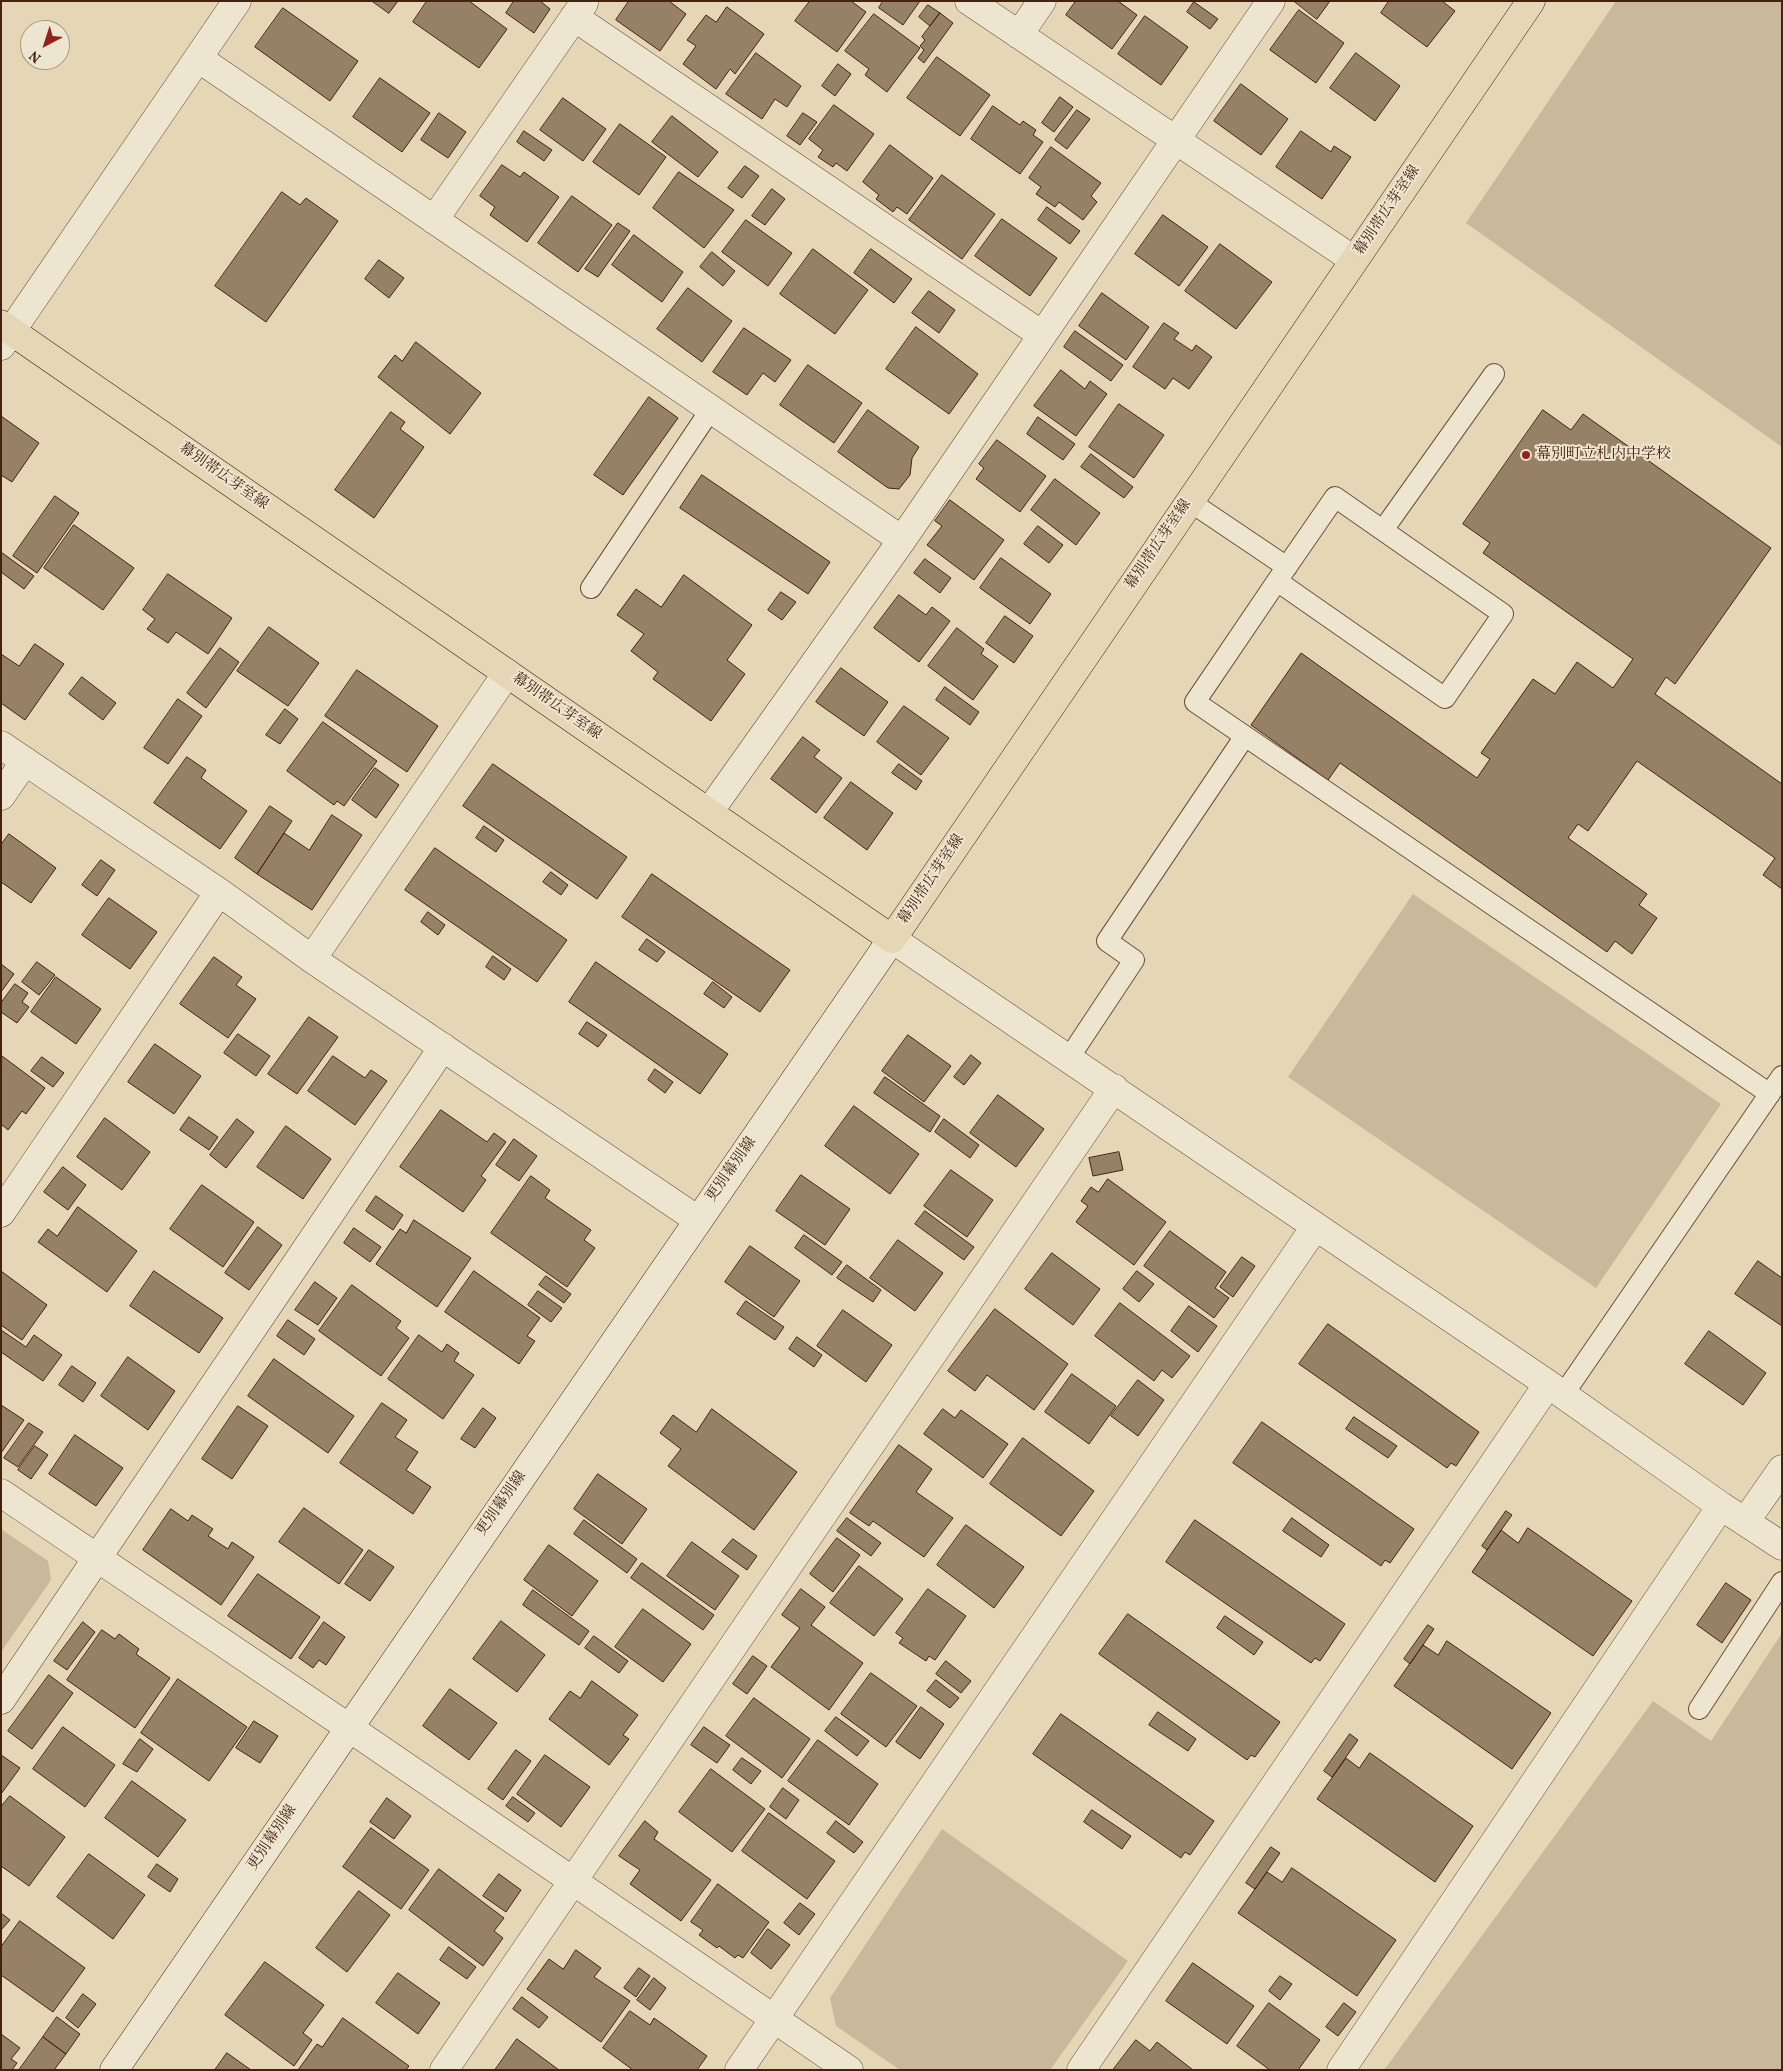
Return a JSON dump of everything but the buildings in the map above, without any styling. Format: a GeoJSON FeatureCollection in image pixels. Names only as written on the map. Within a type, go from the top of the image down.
{"type":"FeatureCollection","features":[{"type":"Feature","properties":{"kind":"main road","name":"幕別帯広芽室線"},"geometry":{"type":"LineString","coordinates":[[5,334],[507,673],[892,939],[1531,1]]}},
{"type":"Feature","properties":{"kind":"street"},"geometry":{"type":"LineString","coordinates":[[5,334],[237,1]]}},
{"type":"Feature","properties":{"kind":"street"},"geometry":{"type":"LineString","coordinates":[[969,1],[1354,260]]}},
{"type":"Feature","properties":{"kind":"street"},"geometry":{"type":"LineString","coordinates":[[1019,35],[1042,1]]}},
{"type":"Feature","properties":{"kind":"street"},"geometry":{"type":"LineString","coordinates":[[709,812],[902,540],[1271,1]]}},
{"type":"Feature","properties":{"kind":"street"},"geometry":{"type":"LineString","coordinates":[[434,220],[580,9],[1042,335]]}},
{"type":"Feature","properties":{"kind":"street"},"geometry":{"type":"LineString","coordinates":[[198,58],[902,540]]}},
{"type":"Feature","properties":{"kind":"street"},"geometry":{"type":"LineString","coordinates":[[312,959],[507,673]]}},
{"type":"Feature","properties":{"kind":"street"},"geometry":{"type":"LineString","coordinates":[[1,745],[219,892],[312,959],[698,1220]]}},
{"type":"Feature","properties":{"kind":"street"},"geometry":{"type":"LineString","coordinates":[[1,796],[25,761]]}},
{"type":"Feature","properties":{"kind":"street"},"geometry":{"type":"LineString","coordinates":[[1,1213],[219,892]]}},
{"type":"Feature","properties":{"kind":"street"},"geometry":{"type":"LineString","coordinates":[[892,939],[1114,1088],[1314,1227],[1556,1390],[1721,1506],[1782,1546]]}},
{"type":"Feature","properties":{"kind":"street","name":"更別幕別線"},"geometry":{"type":"LineString","coordinates":[[114,2070],[348,1727],[892,939]]}},
{"type":"Feature","properties":{"kind":"street"},"geometry":{"type":"LineString","coordinates":[[1,1700],[443,1047]]}},
{"type":"Feature","properties":{"kind":"street"},"geometry":{"type":"LineString","coordinates":[[444,2070],[1114,1088]]}},
{"type":"Feature","properties":{"kind":"street"},"geometry":{"type":"LineString","coordinates":[[739,2070],[1314,1227]]}},
{"type":"Feature","properties":{"kind":"street"},"geometry":{"type":"LineString","coordinates":[[1081,2070],[1556,1390]]}},
{"type":"Feature","properties":{"kind":"street"},"geometry":{"type":"LineString","coordinates":[[1745,1522],[1782,1469]]}},
{"type":"Feature","properties":{"kind":"street"},"geometry":{"type":"LineString","coordinates":[[1,1493],[348,1727],[849,2070]]}},
{"type":"Feature","properties":{"kind":"street"},"geometry":{"type":"LineString","coordinates":[[1341,2070],[1721,1506]]}},
{"type":"Feature","properties":{"kind":"lane"},"geometry":{"type":"LineString","coordinates":[[1383,530],[1494,374]]}},
{"type":"Feature","properties":{"kind":"lane"},"geometry":{"type":"LineString","coordinates":[[591,588],[711,409]]}},
{"type":"Feature","properties":{"kind":"lane"},"geometry":{"type":"LineString","coordinates":[[1189,501],[1282,574],[1445,698],[1503,614],[1335,496],[1282,574],[1195,702],[1770,1094]]}},
{"type":"Feature","properties":{"kind":"lane"},"geometry":{"type":"LineString","coordinates":[[1069,1058],[1134,960],[1107,941],[1245,736]]}},
{"type":"Feature","properties":{"kind":"lane"},"geometry":{"type":"LineString","coordinates":[[1556,1390],[1782,1076]]}},
{"type":"Feature","properties":{"kind":"lane"},"geometry":{"type":"LineString","coordinates":[[1699,1709],[1782,1582]]}},
{"type":"Feature","properties":{"kind":"shaded area"},"geometry":{"type":"Polygon","coordinates":[[[1616,1],[1782,1],[1782,447],[1466,223],[1616,1]]]}},
{"type":"Feature","properties":{"kind":"shaded area"},"geometry":{"type":"Polygon","coordinates":[[[1413,894],[1721,1104],[1596,1288],[1288,1077],[1413,894]]]}},
{"type":"Feature","properties":{"kind":"shaded area"},"geometry":{"type":"Polygon","coordinates":[[[1,1529],[48,1561],[51,1580],[1,1652],[1,1529]]]}},
{"type":"Feature","properties":{"kind":"shaded area"},"geometry":{"type":"Polygon","coordinates":[[[1782,1633],[1782,2070],[1384,2070],[1653,1701],[1711,1741],[1782,1633]]]}},
{"type":"Feature","properties":{"kind":"shaded area"},"geometry":{"type":"Polygon","coordinates":[[[942,1829],[1128,1961],[1050,2070],[900,2070],[836,2026],[830,1998],[942,1829]]]}},
{"type":"Feature","properties":{"kind":"place","name":"幕別町立札内中学校"},"geometry":{"type":"Point","coordinates":[1526,455]}}]}
